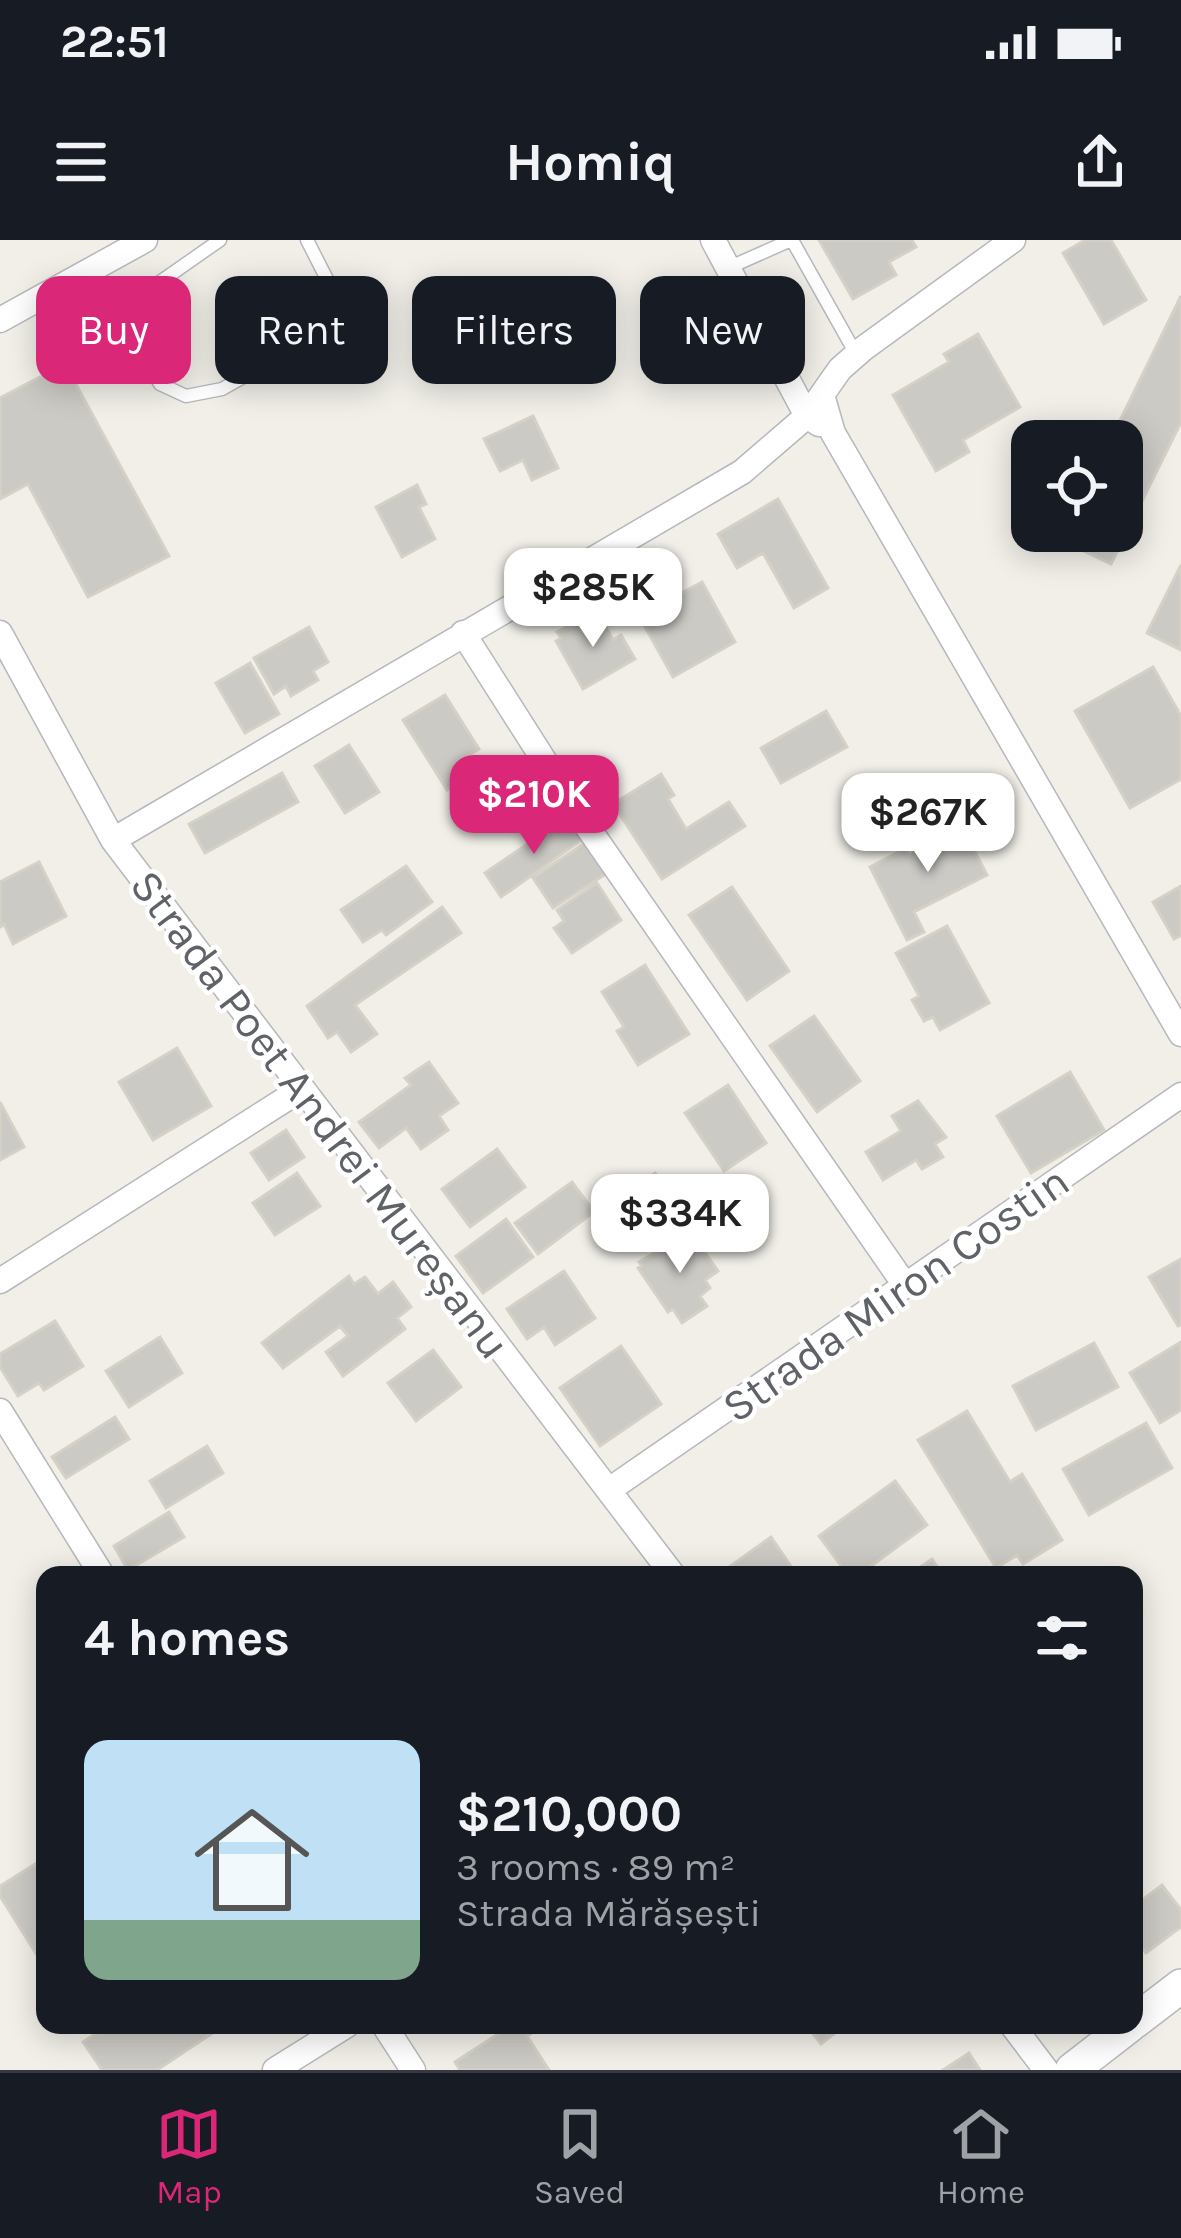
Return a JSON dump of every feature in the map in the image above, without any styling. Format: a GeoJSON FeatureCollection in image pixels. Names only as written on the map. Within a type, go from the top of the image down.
{"type":"FeatureCollection","features":[{"type":"Feature","properties":{"kind":"street"},"geometry":{"type":"LineString","coordinates":[[0,320],[145,240]]}},
{"type":"Feature","properties":{"kind":"street"},"geometry":{"type":"LineString","coordinates":[[713,240],[833,433],[1181,1034]]}},
{"type":"Feature","properties":{"kind":"street"},"geometry":{"type":"LineString","coordinates":[[113,839],[742,472],[815,405],[856,355],[1013,240]]}},
{"type":"Feature","properties":{"kind":"street","name":"Strada Poet Andrei Mureșanu"},"geometry":{"type":"LineString","coordinates":[[0,633],[113,839],[666,1566]]}},
{"type":"Feature","properties":{"kind":"street"},"geometry":{"type":"LineString","coordinates":[[463,633],[575,809],[904,1286]]}},
{"type":"Feature","properties":{"kind":"street"},"geometry":{"type":"LineString","coordinates":[[0,1281],[300,1090]]}},
{"type":"Feature","properties":{"kind":"street","name":"Strada Miron Costin"},"geometry":{"type":"LineString","coordinates":[[609,1490],[1181,1095]]}},
{"type":"Feature","properties":{"kind":"street"},"geometry":{"type":"LineString","coordinates":[[0,1411],[96,1566]]}},
{"type":"Feature","properties":{"kind":"street"},"geometry":{"type":"LineString","coordinates":[[1143,2015],[1181,1986]]}},
{"type":"Feature","properties":{"kind":"street"},"geometry":{"type":"LineString","coordinates":[[275,2070],[333,2034]]}},
{"type":"Feature","properties":{"kind":"street"},"geometry":{"type":"LineString","coordinates":[[390,2034],[413,2070]]}},
{"type":"Feature","properties":{"kind":"street"},"geometry":{"type":"LineString","coordinates":[[1019,2034],[1046,2070]]}},
{"type":"Feature","properties":{"kind":"street"},"geometry":{"type":"LineString","coordinates":[[1072,2070],[1119,2034]]}},
{"type":"Feature","properties":{"kind":"lane"},"geometry":{"type":"LineString","coordinates":[[168,276],[220,240]]}},
{"type":"Feature","properties":{"kind":"lane"},"geometry":{"type":"LineString","coordinates":[[159,384],[186,396],[222,389],[318,335],[330,315],[334,293],[307,240]]}},
{"type":"Feature","properties":{"kind":"lane"},"geometry":{"type":"LineString","coordinates":[[728,268],[792,240],[856,355]]}},
{"type":"Feature","properties":{"kind":"building"},"geometry":{"type":"Polygon","coordinates":[[[819,240],[912,240],[916,247],[889,262],[896,275],[853,299],[819,240]]]}},
{"type":"Feature","properties":{"kind":"building"},"geometry":{"type":"Polygon","coordinates":[[[1085,240],[1111,240],[1146,300],[1104,324],[1063,253],[1085,240]]]}},
{"type":"Feature","properties":{"kind":"building"},"geometry":{"type":"Polygon","coordinates":[[[1181,296],[1181,422],[1143,499],[1143,420],[1120,420],[1181,296]]]}},
{"type":"Feature","properties":{"kind":"building"},"geometry":{"type":"Polygon","coordinates":[[[978,334],[1020,407],[963,440],[969,452],[936,471],[893,395],[949,362],[944,354],[978,334]]]}},
{"type":"Feature","properties":{"kind":"building"},"geometry":{"type":"Polygon","coordinates":[[[36,379],[36,384],[76,384],[169,556],[88,597],[28,484],[0,499],[0,398],[36,379]]]}},
{"type":"Feature","properties":{"kind":"building"},"geometry":{"type":"Polygon","coordinates":[[[533,416],[558,468],[532,480],[523,460],[500,471],[484,439],[533,416]]]}},
{"type":"Feature","properties":{"kind":"building"},"geometry":{"type":"Polygon","coordinates":[[[417,485],[426,504],[419,507],[435,539],[402,557],[376,507],[417,485]]]}},
{"type":"Feature","properties":{"kind":"building"},"geometry":{"type":"Polygon","coordinates":[[[778,499],[828,588],[794,608],[763,553],[737,568],[718,534],[778,499]]]}},
{"type":"Feature","properties":{"kind":"building"},"geometry":{"type":"Polygon","coordinates":[[[1086,552],[1117,552],[1111,564],[1086,552]]]}},
{"type":"Feature","properties":{"kind":"building"},"geometry":{"type":"Polygon","coordinates":[[[1181,565],[1181,650],[1147,633],[1181,565]]]}},
{"type":"Feature","properties":{"kind":"building"},"geometry":{"type":"Polygon","coordinates":[[[702,582],[735,642],[673,677],[639,616],[702,582]]]}},
{"type":"Feature","properties":{"kind":"building"},"geometry":{"type":"Polygon","coordinates":[[[598,614],[613,640],[621,635],[635,659],[583,689],[556,641],[561,638],[557,632],[598,614]]]}},
{"type":"Feature","properties":{"kind":"building"},"geometry":{"type":"Polygon","coordinates":[[[309,627],[328,662],[313,671],[318,680],[291,696],[286,686],[274,694],[254,658],[309,627]]]}},
{"type":"Feature","properties":{"kind":"building"},"geometry":{"type":"Polygon","coordinates":[[[250,663],[279,714],[245,733],[216,683],[250,663]]]}},
{"type":"Feature","properties":{"kind":"building"},"geometry":{"type":"Polygon","coordinates":[[[1153,667],[1181,716],[1181,779],[1130,808],[1075,711],[1153,667]]]}},
{"type":"Feature","properties":{"kind":"building"},"geometry":{"type":"Polygon","coordinates":[[[445,695],[479,749],[460,760],[470,776],[447,790],[403,720],[445,695]]]}},
{"type":"Feature","properties":{"kind":"building"},"geometry":{"type":"Polygon","coordinates":[[[826,711],[847,747],[781,783],[761,748],[826,711]]]}},
{"type":"Feature","properties":{"kind":"building"},"geometry":{"type":"Polygon","coordinates":[[[349,745],[379,792],[345,813],[315,766],[349,745]]]}},
{"type":"Feature","properties":{"kind":"building"},"geometry":{"type":"Polygon","coordinates":[[[282,773],[298,802],[205,853],[189,824],[282,773]]]}},
{"type":"Feature","properties":{"kind":"building"},"geometry":{"type":"Polygon","coordinates":[[[661,774],[674,795],[668,799],[686,829],[729,802],[745,826],[662,879],[613,804],[661,774]]]}},
{"type":"Feature","properties":{"kind":"building"},"geometry":{"type":"Polygon","coordinates":[[[567,817],[583,839],[501,897],[485,873],[567,817]]]}},
{"type":"Feature","properties":{"kind":"building"},"geometry":{"type":"Polygon","coordinates":[[[958,819],[987,875],[914,912],[924,932],[907,940],[870,867],[905,849],[909,855],[929,845],[924,837],[958,819]]]}},
{"type":"Feature","properties":{"kind":"building"},"geometry":{"type":"Polygon","coordinates":[[[586,842],[607,873],[553,908],[533,878],[586,842]]]}},
{"type":"Feature","properties":{"kind":"building"},"geometry":{"type":"Polygon","coordinates":[[[39,862],[66,916],[13,944],[4,924],[0,927],[0,882],[39,862]]]}},
{"type":"Feature","properties":{"kind":"building"},"geometry":{"type":"Polygon","coordinates":[[[406,866],[432,902],[386,935],[382,930],[363,942],[341,910],[406,866]]]}},
{"type":"Feature","properties":{"kind":"building"},"geometry":{"type":"Polygon","coordinates":[[[597,883],[621,920],[572,953],[554,928],[564,921],[557,910],[597,883]]]}},
{"type":"Feature","properties":{"kind":"building"},"geometry":{"type":"Polygon","coordinates":[[[1181,886],[1181,935],[1174,939],[1153,902],[1181,886]]]}},
{"type":"Feature","properties":{"kind":"building"},"geometry":{"type":"Polygon","coordinates":[[[732,887],[789,971],[747,1000],[689,915],[732,887]]]}},
{"type":"Feature","properties":{"kind":"building"},"geometry":{"type":"Polygon","coordinates":[[[442,907],[461,933],[355,1005],[377,1034],[351,1052],[337,1032],[328,1038],[307,1006],[442,907]]]}},
{"type":"Feature","properties":{"kind":"building"},"geometry":{"type":"Polygon","coordinates":[[[947,926],[989,1003],[940,1030],[933,1017],[924,1021],[912,1000],[919,996],[896,953],[947,926]]]}},
{"type":"Feature","properties":{"kind":"building"},"geometry":{"type":"Polygon","coordinates":[[[645,965],[689,1034],[638,1065],[617,1031],[624,1027],[602,992],[645,965]]]}},
{"type":"Feature","properties":{"kind":"building"},"geometry":{"type":"Polygon","coordinates":[[[814,1016],[860,1081],[817,1112],[770,1046],[814,1016]]]}},
{"type":"Feature","properties":{"kind":"building"},"geometry":{"type":"Polygon","coordinates":[[[177,1048],[211,1106],[153,1140],[119,1082],[177,1048]]]}},
{"type":"Feature","properties":{"kind":"building"},"geometry":{"type":"Polygon","coordinates":[[[429,1062],[458,1103],[439,1116],[448,1130],[421,1149],[406,1128],[379,1148],[359,1122],[411,1085],[405,1078],[429,1062]]]}},
{"type":"Feature","properties":{"kind":"building"},"geometry":{"type":"Polygon","coordinates":[[[1070,1072],[1104,1130],[1031,1173],[997,1116],[1070,1072]]]}},
{"type":"Feature","properties":{"kind":"building"},"geometry":{"type":"Polygon","coordinates":[[[728,1085],[766,1143],[724,1171],[685,1113],[728,1085]]]}},
{"type":"Feature","properties":{"kind":"building"},"geometry":{"type":"Polygon","coordinates":[[[918,1101],[946,1137],[935,1144],[943,1157],[922,1169],[916,1160],[883,1180],[866,1152],[901,1131],[892,1116],[918,1101]]]}},
{"type":"Feature","properties":{"kind":"building"},"geometry":{"type":"Polygon","coordinates":[[[0,1102],[24,1147],[0,1160],[0,1102]]]}},
{"type":"Feature","properties":{"kind":"building"},"geometry":{"type":"Polygon","coordinates":[[[286,1130],[304,1157],[269,1180],[251,1153],[286,1130]]]}},
{"type":"Feature","properties":{"kind":"building"},"geometry":{"type":"Polygon","coordinates":[[[497,1149],[525,1187],[470,1227],[442,1189],[497,1149]]]}},
{"type":"Feature","properties":{"kind":"building"},"geometry":{"type":"Polygon","coordinates":[[[297,1173],[320,1206],[275,1235],[253,1203],[297,1173]]]}},
{"type":"Feature","properties":{"kind":"building"},"geometry":{"type":"Polygon","coordinates":[[[655,1173],[678,1203],[615,1249],[593,1218],[655,1173]]]}},
{"type":"Feature","properties":{"kind":"building"},"geometry":{"type":"Polygon","coordinates":[[[572,1182],[594,1212],[538,1254],[515,1223],[572,1182]]]}},
{"type":"Feature","properties":{"kind":"building"},"geometry":{"type":"Polygon","coordinates":[[[506,1219],[533,1257],[483,1293],[456,1256],[506,1219]]]}},
{"type":"Feature","properties":{"kind":"building"},"geometry":{"type":"Polygon","coordinates":[[[691,1232],[718,1271],[705,1280],[710,1288],[700,1296],[707,1306],[682,1323],[673,1309],[668,1312],[638,1268],[642,1266],[639,1262],[691,1232]]]}},
{"type":"Feature","properties":{"kind":"building"},"geometry":{"type":"Polygon","coordinates":[[[1181,1259],[1181,1325],[1178,1326],[1149,1277],[1181,1259]]]}},
{"type":"Feature","properties":{"kind":"building"},"geometry":{"type":"Polygon","coordinates":[[[564,1271],[595,1318],[555,1345],[544,1327],[527,1339],[507,1309],[564,1271]]]}},
{"type":"Feature","properties":{"kind":"building"},"geometry":{"type":"Polygon","coordinates":[[[349,1276],[354,1284],[365,1277],[378,1294],[393,1282],[411,1307],[397,1318],[405,1329],[343,1376],[326,1352],[348,1336],[340,1326],[283,1368],[262,1343],[349,1276]]]}},
{"type":"Feature","properties":{"kind":"building"},"geometry":{"type":"Polygon","coordinates":[[[55,1321],[83,1366],[44,1390],[39,1383],[18,1396],[0,1367],[0,1354],[55,1321]]]}},
{"type":"Feature","properties":{"kind":"building"},"geometry":{"type":"Polygon","coordinates":[[[160,1337],[182,1373],[129,1407],[106,1371],[160,1337]]]}},
{"type":"Feature","properties":{"kind":"building"},"geometry":{"type":"Polygon","coordinates":[[[1181,1342],[1181,1410],[1160,1423],[1130,1373],[1181,1342]]]}},
{"type":"Feature","properties":{"kind":"building"},"geometry":{"type":"Polygon","coordinates":[[[1094,1343],[1118,1387],[1036,1430],[1013,1386],[1094,1343]]]}},
{"type":"Feature","properties":{"kind":"building"},"geometry":{"type":"Polygon","coordinates":[[[621,1346],[661,1404],[600,1446],[560,1388],[621,1346]]]}},
{"type":"Feature","properties":{"kind":"building"},"geometry":{"type":"Polygon","coordinates":[[[433,1350],[461,1387],[416,1421],[388,1383],[433,1350]]]}},
{"type":"Feature","properties":{"kind":"building"},"geometry":{"type":"Polygon","coordinates":[[[967,1411],[1010,1482],[1022,1474],[1062,1540],[1023,1564],[1017,1555],[995,1566],[918,1440],[967,1411]]]}},
{"type":"Feature","properties":{"kind":"building"},"geometry":{"type":"Polygon","coordinates":[[[115,1417],[129,1439],[66,1478],[52,1457],[115,1417]]]}},
{"type":"Feature","properties":{"kind":"building"},"geometry":{"type":"Polygon","coordinates":[[[1146,1423],[1172,1468],[1089,1515],[1063,1469],[1146,1423]]]}},
{"type":"Feature","properties":{"kind":"building"},"geometry":{"type":"Polygon","coordinates":[[[207,1446],[223,1473],[166,1508],[150,1481],[207,1446]]]}},
{"type":"Feature","properties":{"kind":"building"},"geometry":{"type":"Polygon","coordinates":[[[895,1481],[927,1525],[871,1566],[841,1566],[819,1536],[895,1481]]]}},
{"type":"Feature","properties":{"kind":"building"},"geometry":{"type":"Polygon","coordinates":[[[169,1512],[184,1537],[135,1566],[126,1566],[114,1546],[169,1512]]]}},
{"type":"Feature","properties":{"kind":"building"},"geometry":{"type":"Polygon","coordinates":[[[771,1537],[791,1566],[731,1566],[771,1537]]]}},
{"type":"Feature","properties":{"kind":"building"},"geometry":{"type":"Polygon","coordinates":[[[36,1864],[36,1954],[0,1896],[0,1886],[36,1864]]]}},
{"type":"Feature","properties":{"kind":"building"},"geometry":{"type":"Polygon","coordinates":[[[1162,1885],[1181,1910],[1181,1927],[1146,1953],[1143,1949],[1143,1899],[1162,1885]]]}},
{"type":"Feature","properties":{"kind":"building"},"geometry":{"type":"Polygon","coordinates":[[[95,2034],[211,2034],[157,2070],[102,2070],[83,2042],[95,2034]]]}},
{"type":"Feature","properties":{"kind":"building"},"geometry":{"type":"Polygon","coordinates":[[[498,2034],[530,2034],[527,2036],[549,2070],[460,2070],[455,2062],[498,2034]]]}},
{"type":"Feature","properties":{"kind":"building"},"geometry":{"type":"Polygon","coordinates":[[[813,2034],[834,2034],[821,2044],[813,2034]]]}},
{"type":"Feature","properties":{"kind":"building"},"geometry":{"type":"Polygon","coordinates":[[[969,2053],[980,2070],[943,2070],[969,2053]]]}}]}
